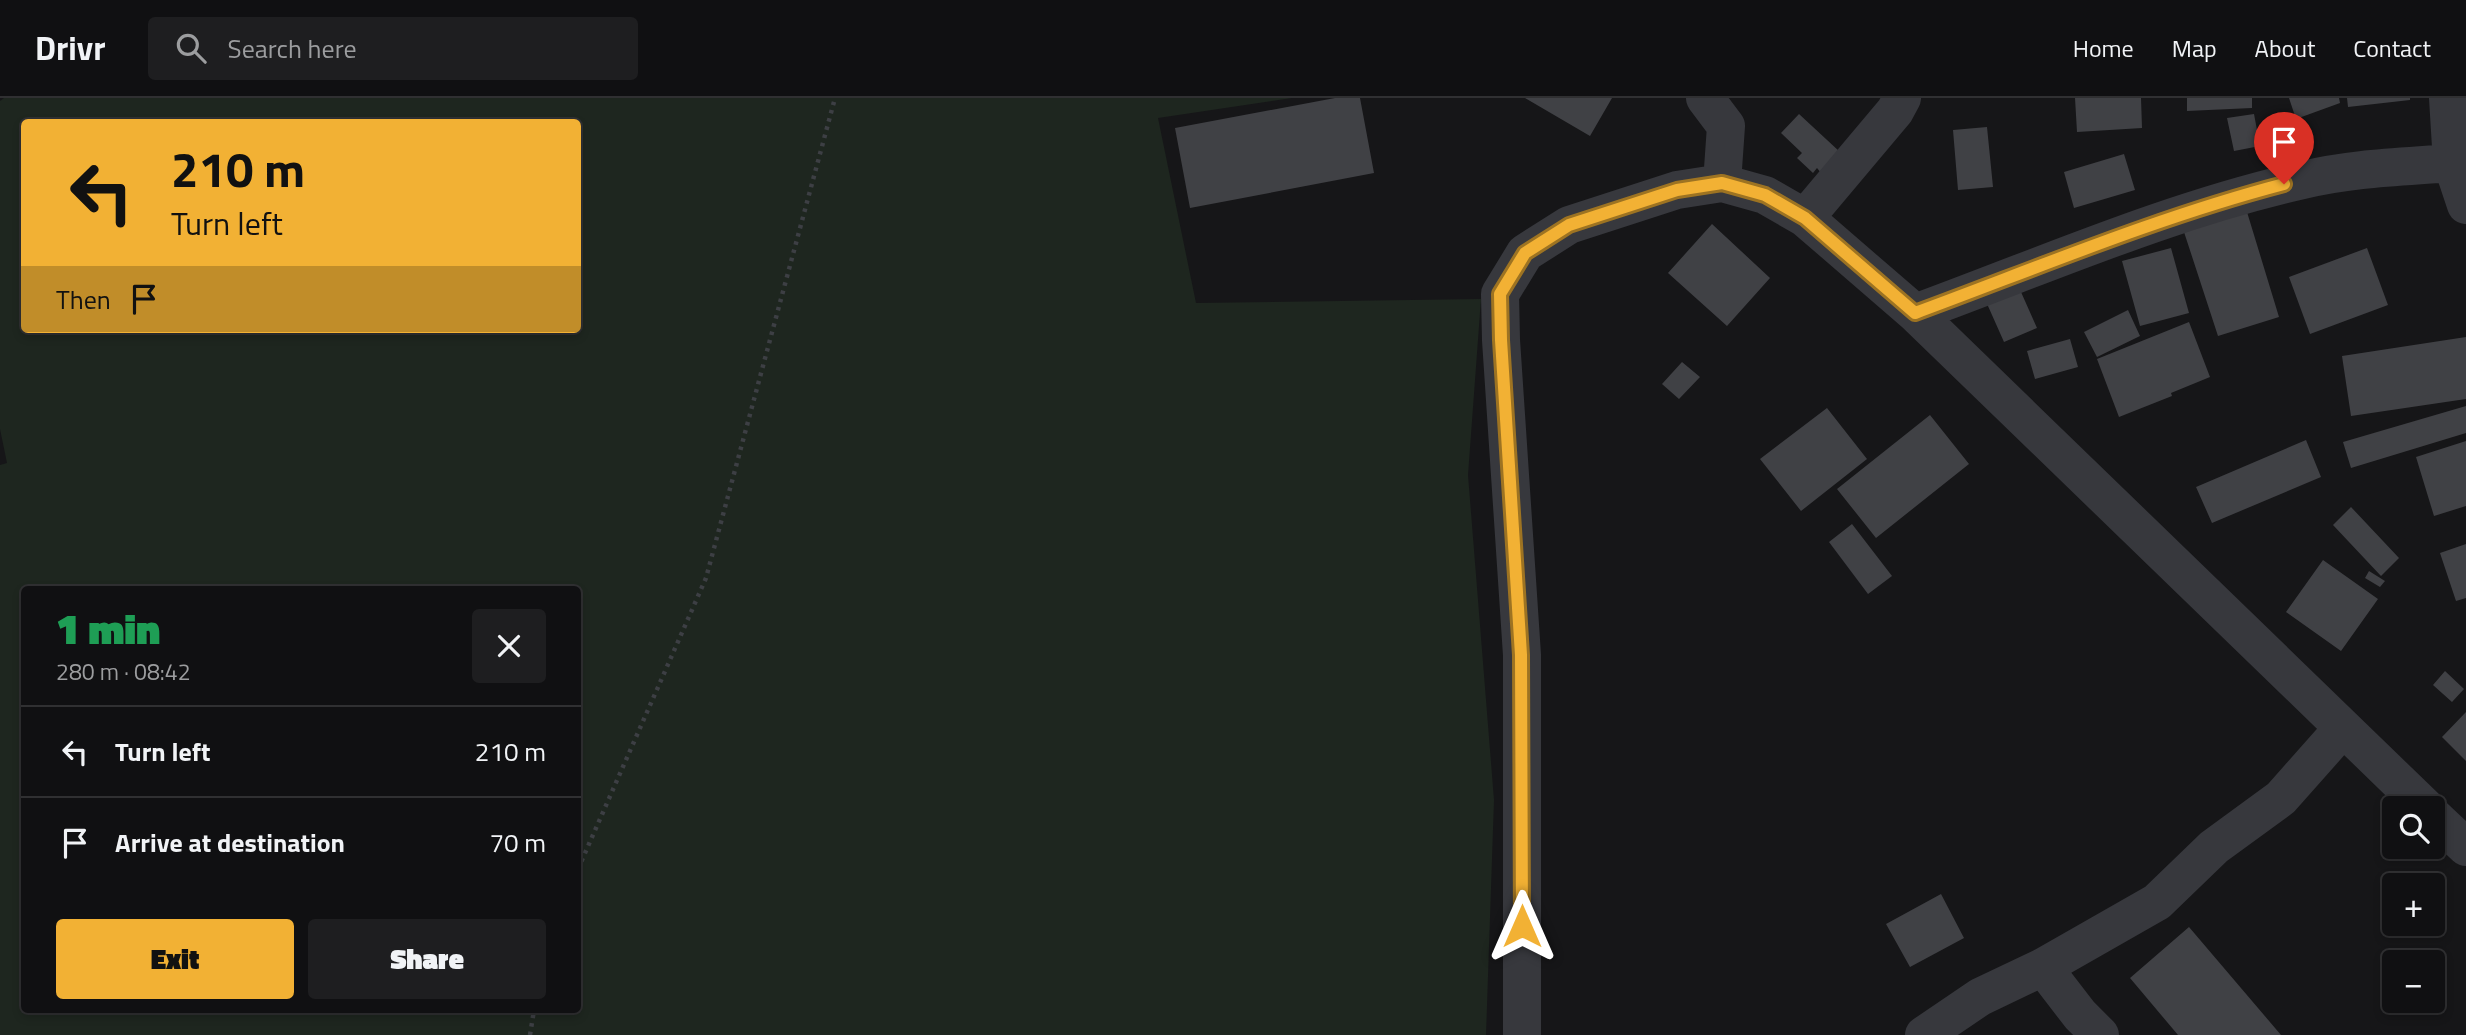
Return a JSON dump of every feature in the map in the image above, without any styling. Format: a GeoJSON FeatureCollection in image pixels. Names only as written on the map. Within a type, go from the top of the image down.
{"type":"FeatureCollection","features":[{"type":"Feature","properties":{"kind":"street"},"geometry":{"type":"LineString","coordinates":[[1705,98],[1726,126],[1722,183]]}},
{"type":"Feature","properties":{"kind":"street"},"geometry":{"type":"LineString","coordinates":[[1805,218],[1895,111],[1902,98]]}},
{"type":"Feature","properties":{"kind":"street"},"geometry":{"type":"LineString","coordinates":[[2448,98],[2452,163],[2466,205]]}},
{"type":"Feature","properties":{"kind":"street"},"geometry":{"type":"LineString","coordinates":[[1915,313],[2166,220],[2242,195],[2355,170],[2452,163]]}},
{"type":"Feature","properties":{"kind":"street"},"geometry":{"type":"LineString","coordinates":[[1522,1035],[1521,655],[1500,294],[1525,253],[1569,225],[1677,190],[1722,183],[1765,195],[1805,218],[1915,313],[2414,796]]}},
{"type":"Feature","properties":{"kind":"street"},"geometry":{"type":"LineString","coordinates":[[1924,1035],[1980,997],[2043,967],[2157,902],[2214,847],[2281,798],[2343,728]]}},
{"type":"Feature","properties":{"kind":"street"},"geometry":{"type":"LineString","coordinates":[[2445,827],[2466,847]]}},
{"type":"Feature","properties":{"kind":"street"},"geometry":{"type":"LineString","coordinates":[[2043,967],[2080,1015],[2100,1035]]}},
{"type":"Feature","properties":{"kind":"path"},"geometry":{"type":"LineString","coordinates":[[581,862],[706,578],[835,98]]}},
{"type":"Feature","properties":{"kind":"path"},"geometry":{"type":"LineString","coordinates":[[530,1035],[534,1013]]}},
{"type":"Feature","properties":{"kind":"shaded area"},"geometry":{"type":"Polygon","coordinates":[[[4,98],[1292,98],[1158,118],[1196,303],[1481,299],[1468,475],[1494,800],[1486,1035],[0,1035],[0,465],[7,463],[0,429],[0,101],[4,98]]]}},
{"type":"Feature","properties":{"kind":"building"},"geometry":{"type":"Polygon","coordinates":[[[1335,98],[1360,98],[1374,173],[1190,208],[1175,128],[1335,98]]]}},
{"type":"Feature","properties":{"kind":"building"},"geometry":{"type":"Polygon","coordinates":[[[1525,98],[1612,98],[1590,136],[1525,98]]]}},
{"type":"Feature","properties":{"kind":"building"},"geometry":{"type":"Polygon","coordinates":[[[2075,98],[2141,98],[2142,128],[2077,132],[2075,98]]]}},
{"type":"Feature","properties":{"kind":"building"},"geometry":{"type":"Polygon","coordinates":[[[2187,98],[2252,98],[2252,108],[2187,111],[2187,98]]]}},
{"type":"Feature","properties":{"kind":"building"},"geometry":{"type":"Polygon","coordinates":[[[2289,98],[2339,98],[2340,103],[2296,119],[2289,98]]]}},
{"type":"Feature","properties":{"kind":"building"},"geometry":{"type":"Polygon","coordinates":[[[2347,98],[2410,98],[2410,100],[2348,107],[2347,98]]]}},
{"type":"Feature","properties":{"kind":"building"},"geometry":{"type":"Polygon","coordinates":[[[1799,114],[1840,152],[1821,173],[1817,168],[1813,173],[1797,158],[1802,153],[1781,133],[1799,114]]]}},
{"type":"Feature","properties":{"kind":"building"},"geometry":{"type":"Polygon","coordinates":[[[2254,114],[2260,146],[2234,151],[2227,118],[2254,114]]]}},
{"type":"Feature","properties":{"kind":"building"},"geometry":{"type":"Polygon","coordinates":[[[1987,127],[1993,187],[1958,190],[1953,130],[1987,127]]]}},
{"type":"Feature","properties":{"kind":"building"},"geometry":{"type":"Polygon","coordinates":[[[2124,154],[2135,190],[2074,208],[2064,172],[2124,154]]]}},
{"type":"Feature","properties":{"kind":"building"},"geometry":{"type":"Polygon","coordinates":[[[2247,212],[2279,317],[2218,336],[2184,232],[2247,212]]]}},
{"type":"Feature","properties":{"kind":"building"},"geometry":{"type":"Polygon","coordinates":[[[1712,224],[1770,278],[1727,326],[1668,273],[1712,224]]]}},
{"type":"Feature","properties":{"kind":"building"},"geometry":{"type":"Polygon","coordinates":[[[2171,248],[2189,313],[2140,326],[2122,261],[2171,248]]]}},
{"type":"Feature","properties":{"kind":"building"},"geometry":{"type":"Polygon","coordinates":[[[2367,248],[2388,305],[2310,334],[2289,277],[2367,248]]]}},
{"type":"Feature","properties":{"kind":"building"},"geometry":{"type":"Polygon","coordinates":[[[2017,283],[2037,328],[2004,342],[1984,297],[2017,283]]]}},
{"type":"Feature","properties":{"kind":"building"},"geometry":{"type":"Polygon","coordinates":[[[2128,310],[2140,336],[2097,357],[2084,332],[2128,310]]]}},
{"type":"Feature","properties":{"kind":"building"},"geometry":{"type":"Polygon","coordinates":[[[2189,322],[2210,377],[2171,393],[2172,396],[2119,417],[2097,359],[2189,322]]]}},
{"type":"Feature","properties":{"kind":"building"},"geometry":{"type":"Polygon","coordinates":[[[2466,337],[2466,399],[2351,416],[2342,356],[2466,337]]]}},
{"type":"Feature","properties":{"kind":"building"},"geometry":{"type":"Polygon","coordinates":[[[2070,339],[2078,367],[2035,379],[2027,351],[2070,339]]]}},
{"type":"Feature","properties":{"kind":"building"},"geometry":{"type":"Polygon","coordinates":[[[1682,362],[1700,377],[1679,399],[1662,384],[1682,362]]]}},
{"type":"Feature","properties":{"kind":"building"},"geometry":{"type":"Polygon","coordinates":[[[2466,406],[2466,433],[2351,468],[2343,442],[2466,406]]]}},
{"type":"Feature","properties":{"kind":"building"},"geometry":{"type":"Polygon","coordinates":[[[1827,408],[1867,459],[1801,511],[1760,459],[1827,408]]]}},
{"type":"Feature","properties":{"kind":"building"},"geometry":{"type":"Polygon","coordinates":[[[1930,415],[1969,464],[1876,538],[1837,489],[1930,415]]]}},
{"type":"Feature","properties":{"kind":"building"},"geometry":{"type":"Polygon","coordinates":[[[2306,440],[2321,477],[2212,523],[2196,487],[2306,440]]]}},
{"type":"Feature","properties":{"kind":"building"},"geometry":{"type":"Polygon","coordinates":[[[2466,441],[2466,506],[2434,516],[2416,457],[2466,441]]]}},
{"type":"Feature","properties":{"kind":"building"},"geometry":{"type":"Polygon","coordinates":[[[2351,507],[2399,558],[2381,576],[2333,525],[2351,507]]]}},
{"type":"Feature","properties":{"kind":"building"},"geometry":{"type":"Polygon","coordinates":[[[1852,524],[1892,576],[1868,594],[1829,542],[1852,524]]]}},
{"type":"Feature","properties":{"kind":"building"},"geometry":{"type":"Polygon","coordinates":[[[2466,544],[2466,598],[2456,601],[2440,553],[2466,544]]]}},
{"type":"Feature","properties":{"kind":"building"},"geometry":{"type":"Polygon","coordinates":[[[2323,560],[2378,599],[2341,651],[2286,612],[2323,560]]]}},
{"type":"Feature","properties":{"kind":"building"},"geometry":{"type":"Polygon","coordinates":[[[2369,571],[2385,581],[2380,587],[2365,578],[2369,571]]]}},
{"type":"Feature","properties":{"kind":"building"},"geometry":{"type":"Polygon","coordinates":[[[2445,671],[2464,689],[2452,702],[2433,685],[2445,671]]]}},
{"type":"Feature","properties":{"kind":"building"},"geometry":{"type":"Polygon","coordinates":[[[2466,712],[2466,761],[2442,737],[2466,712]]]}},
{"type":"Feature","properties":{"kind":"building"},"geometry":{"type":"Polygon","coordinates":[[[1941,894],[1964,938],[1910,967],[1886,924],[1941,894]]]}},
{"type":"Feature","properties":{"kind":"building"},"geometry":{"type":"Polygon","coordinates":[[[2189,927],[2281,1035],[2178,1035],[2130,978],[2189,927]]]}},
{"type":"Feature","properties":{"kind":"route"},"geometry":{"type":"LineString","coordinates":[[1522,926],[1521,655],[1500,294],[1525,253],[1569,225],[1677,190],[1722,183],[1765,195],[1805,218],[1915,313],[2166,220],[2284,184]]}}]}
